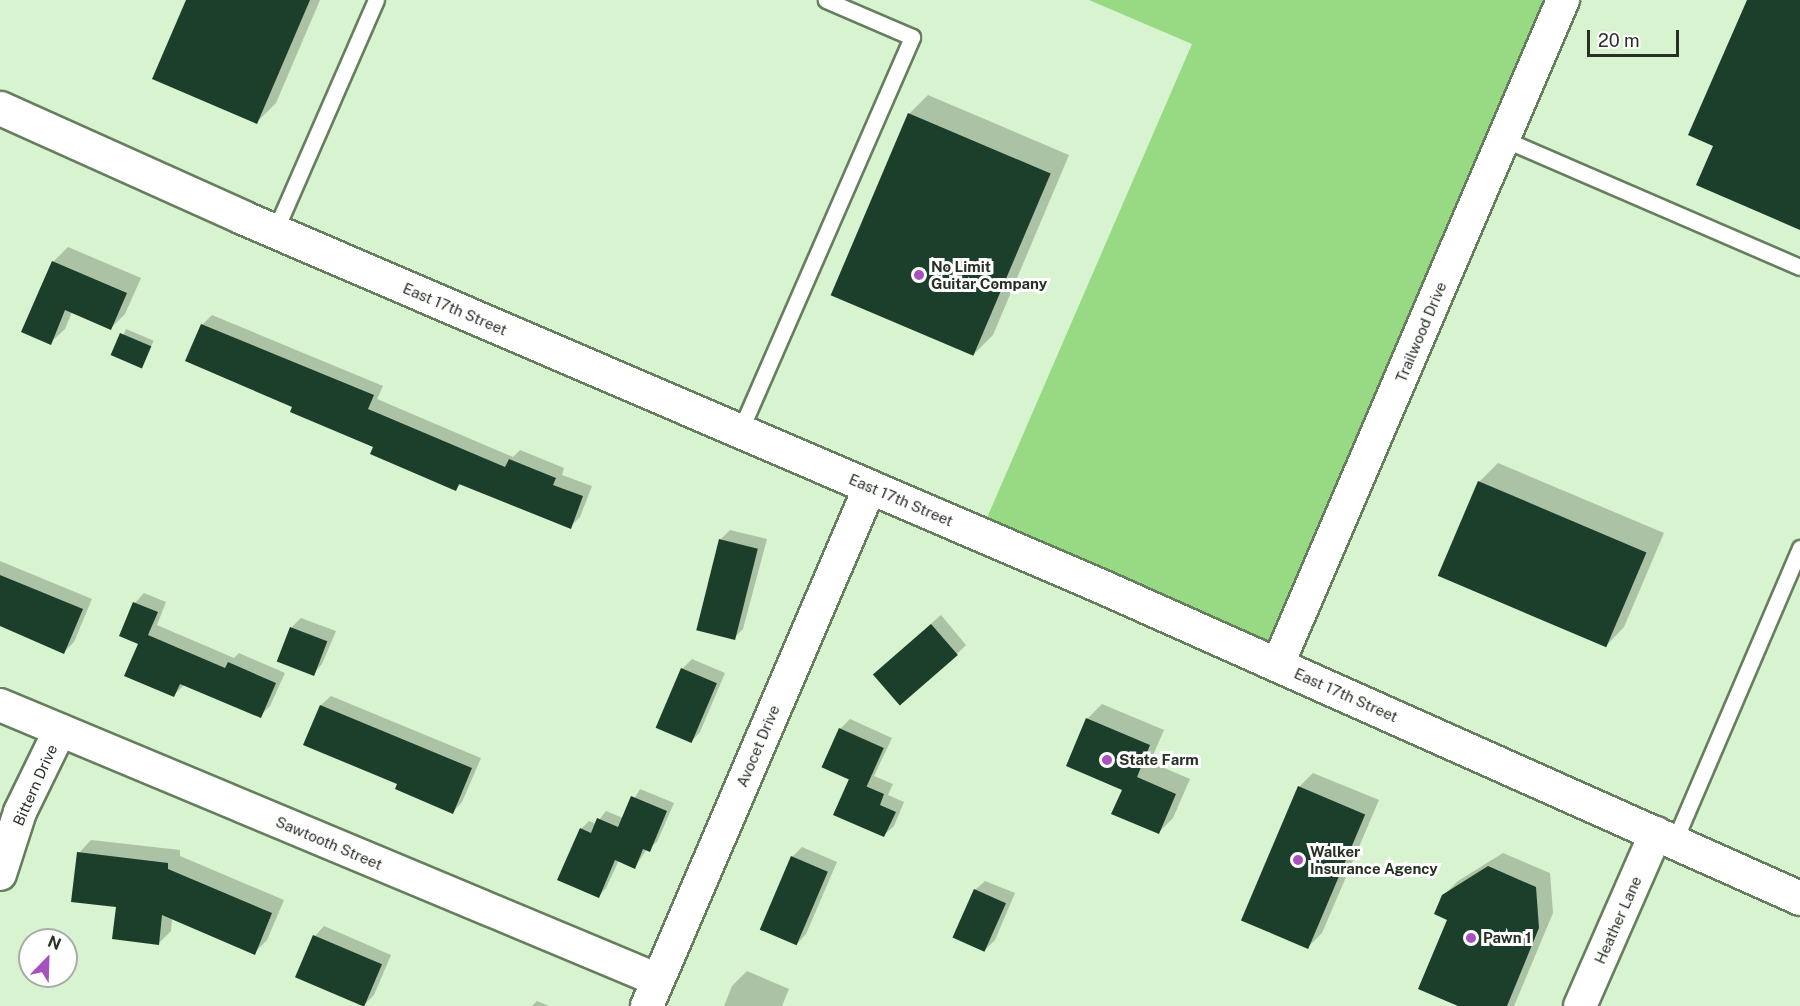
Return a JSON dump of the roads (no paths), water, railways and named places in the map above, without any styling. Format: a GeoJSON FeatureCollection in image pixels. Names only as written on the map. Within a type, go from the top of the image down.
{"type":"FeatureCollection","features":[{"type":"Feature","properties":{"kind":"main road","name":"East 17th Street"},"geometry":{"type":"LineString","coordinates":[[0,108],[275,231],[1278,664],[1800,898]]}},
{"type":"Feature","properties":{"kind":"street","name":"Trailwood Drive"},"geometry":{"type":"LineString","coordinates":[[1278,664],[1563,0]]}},
{"type":"Feature","properties":{"kind":"street","name":"Avocet Drive"},"geometry":{"type":"LineString","coordinates":[[652,993],[870,487]]}},
{"type":"Feature","properties":{"kind":"street","name":"Sawtooth Street"},"geometry":{"type":"LineString","coordinates":[[0,705],[652,993]]}},
{"type":"Feature","properties":{"kind":"street","name":"Bittern Drive"},"geometry":{"type":"LineString","coordinates":[[0,874],[20,812],[60,730]]}},
{"type":"Feature","properties":{"kind":"street","name":"Heather Lane"},"geometry":{"type":"LineString","coordinates":[[1580,1006],[1665,838]]}},
{"type":"Feature","properties":{"kind":"lane"},"geometry":{"type":"LineString","coordinates":[[275,231],[376,0]]}},
{"type":"Feature","properties":{"kind":"lane"},"geometry":{"type":"LineString","coordinates":[[740,431],[912,37],[826,0]]}},
{"type":"Feature","properties":{"kind":"lane"},"geometry":{"type":"LineString","coordinates":[[1504,139],[1800,267]]}},
{"type":"Feature","properties":{"kind":"lane"},"geometry":{"type":"LineString","coordinates":[[1665,838],[1800,548]]}},
{"type":"Feature","properties":{"kind":"place","name":"No Limit Guitar Company"},"geometry":{"type":"Point","coordinates":[919,275]}},
{"type":"Feature","properties":{"kind":"place","name":"State Farm"},"geometry":{"type":"Point","coordinates":[1107,760]}},
{"type":"Feature","properties":{"kind":"place","name":"Walker Insurance Agency"},"geometry":{"type":"Point","coordinates":[1298,860]}},
{"type":"Feature","properties":{"kind":"place","name":"Pawn 1"},"geometry":{"type":"Point","coordinates":[1471,938]}}]}
